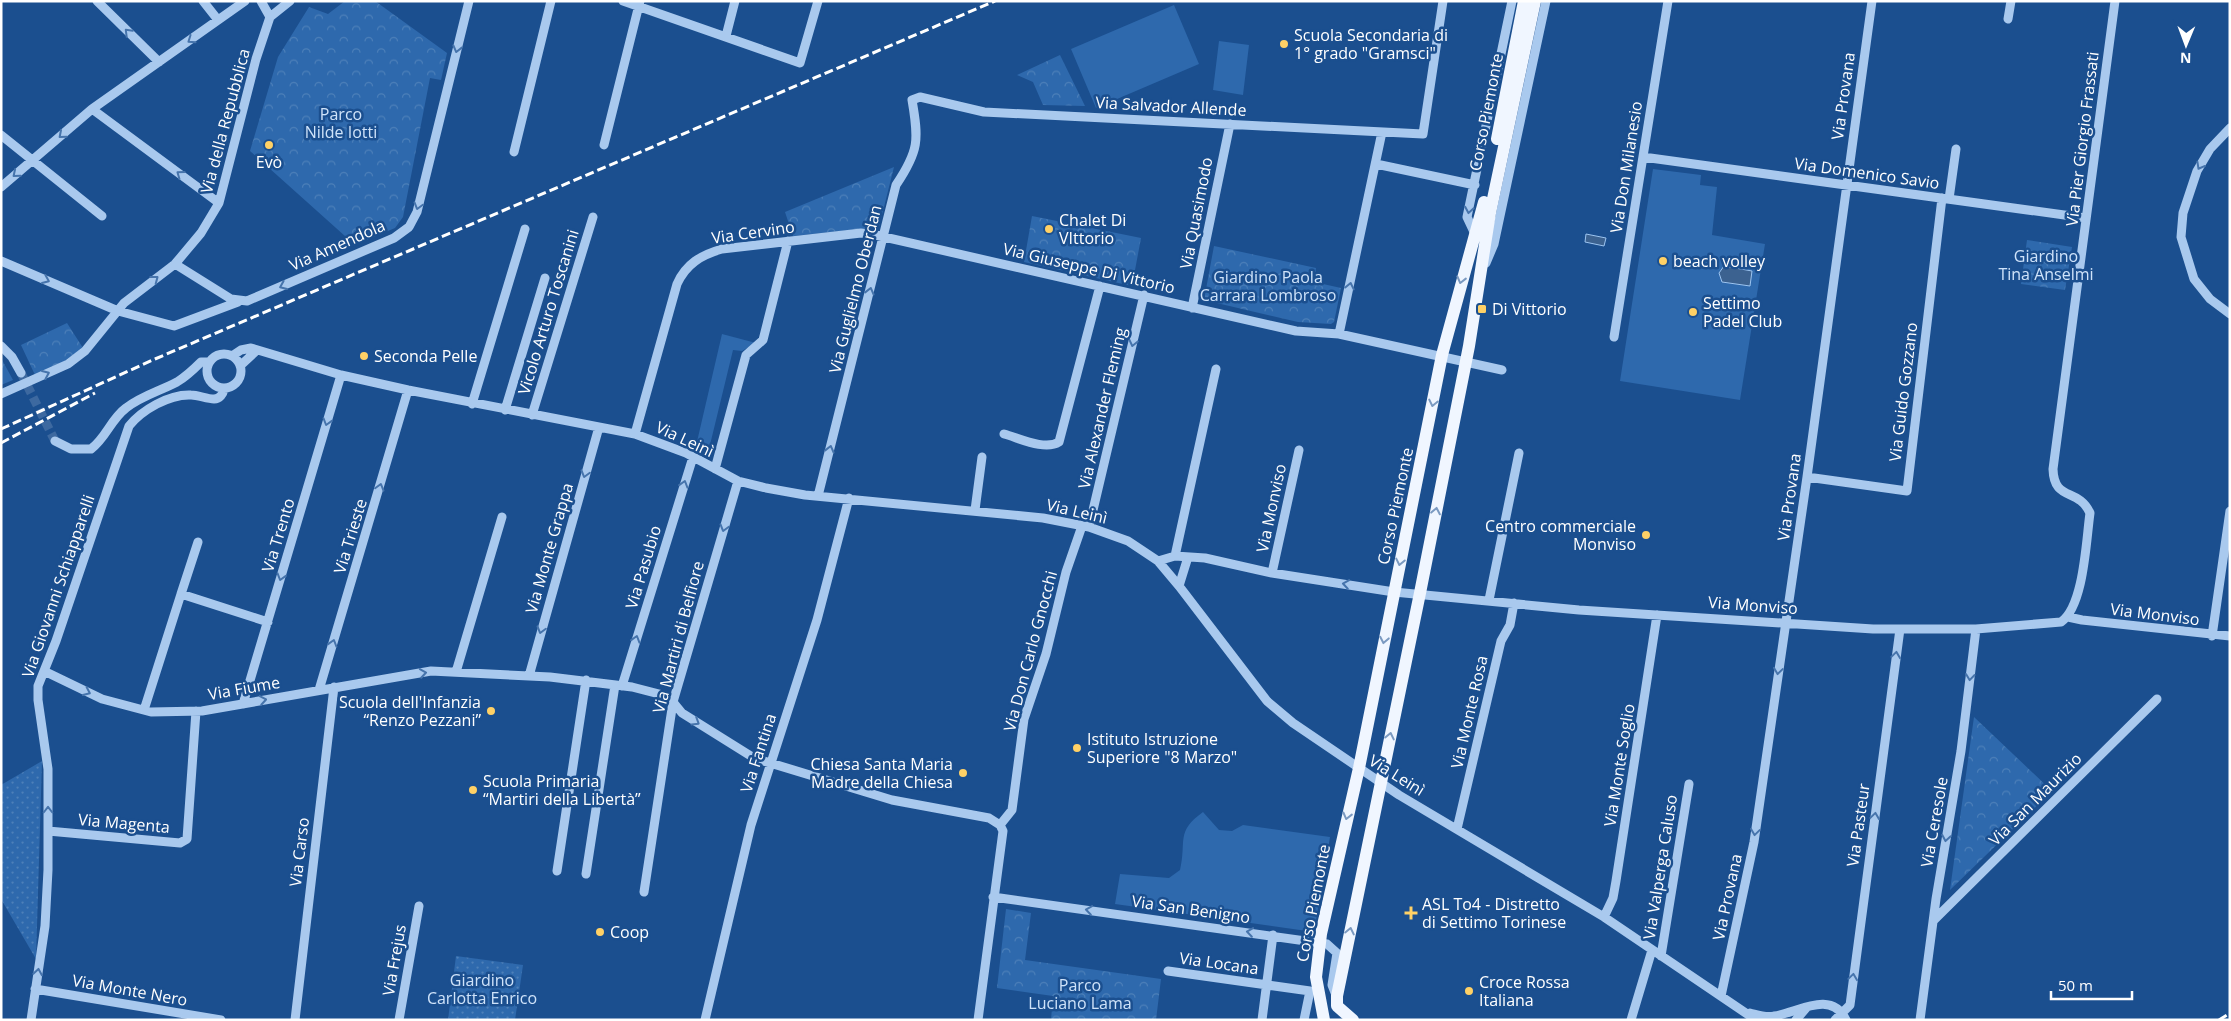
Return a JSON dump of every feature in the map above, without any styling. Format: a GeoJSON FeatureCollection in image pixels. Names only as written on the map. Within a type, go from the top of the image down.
{"type":"FeatureCollection","features":[{"type":"Feature","properties":{"kind":"main road","name":"Corso Piemonte"},"geometry":{"type":"LineString","coordinates":[[1324,1020],[1316,977],[1320,942],[1359,768],[1442,355],[1482,212],[1524,1]]}},
{"type":"Feature","properties":{"kind":"main road","name":"Corso Piemonte"},"geometry":{"type":"LineString","coordinates":[[1337,996],[1420,593],[1466,360],[1490,213],[1534,1]]}},
{"type":"Feature","properties":{"kind":"main road"},"geometry":{"type":"LineString","coordinates":[[1337,996],[1337,1006],[1353,1020]]}},
{"type":"Feature","properties":{"kind":"street"},"geometry":{"type":"LineString","coordinates":[[98,1],[159,62]]}},
{"type":"Feature","properties":{"kind":"street"},"geometry":{"type":"LineString","coordinates":[[204,1],[218,20]]}},
{"type":"Feature","properties":{"kind":"street"},"geometry":{"type":"LineString","coordinates":[[1,187],[92,109],[245,1]]}},
{"type":"Feature","properties":{"kind":"street"},"geometry":{"type":"LineString","coordinates":[[261,1],[270,17],[290,1]]}},
{"type":"Feature","properties":{"kind":"street","name":"Via Amendola"},"geometry":{"type":"LineString","coordinates":[[1,261],[118,311],[174,326],[238,302],[247,301],[394,238],[409,227],[417,212],[469,1]]}},
{"type":"Feature","properties":{"kind":"street"},"geometry":{"type":"LineString","coordinates":[[514,152],[551,1]]}},
{"type":"Feature","properties":{"kind":"street"},"geometry":{"type":"LineString","coordinates":[[623,1],[639,4],[800,62],[818,1]]}},
{"type":"Feature","properties":{"kind":"street"},"geometry":{"type":"LineString","coordinates":[[726,36],[735,1]]}},
{"type":"Feature","properties":{"kind":"street","name":"Via Salvador Allende"},"geometry":{"type":"LineString","coordinates":[[920,97],[984,112],[1423,134],[1443,1]]}},
{"type":"Feature","properties":{"kind":"street"},"geometry":{"type":"LineString","coordinates":[[1475,234],[1467,218],[1512,1]]}},
{"type":"Feature","properties":{"kind":"street","name":"Corso Piemonte"},"geometry":{"type":"LineString","coordinates":[[1479,280],[1494,244],[1546,1]]}},
{"type":"Feature","properties":{"kind":"street","name":"Via Don Milanesio"},"geometry":{"type":"LineString","coordinates":[[1614,337],[1668,1]]}},
{"type":"Feature","properties":{"kind":"street","name":"Via Provana"},"geometry":{"type":"LineString","coordinates":[[1721,996],[1754,842],[1808,476],[1872,1]]}},
{"type":"Feature","properties":{"kind":"street"},"geometry":{"type":"LineString","coordinates":[[2008,19],[2011,1]]}},
{"type":"Feature","properties":{"kind":"street","name":"Via Pier Giorgio Frassati"},"geometry":{"type":"LineString","coordinates":[[2068,617],[2081,580],[2090,513],[2085,503],[2059,489],[2053,481],[2053,469],[2115,1]]}},
{"type":"Feature","properties":{"kind":"street"},"geometry":{"type":"LineString","coordinates":[[604,144],[639,4]]}},
{"type":"Feature","properties":{"kind":"street","name":"Via della Repubblica"},"geometry":{"type":"LineString","coordinates":[[1,394],[68,364],[85,351],[124,303],[175,264],[201,233],[220,203],[256,59],[270,17]]}},
{"type":"Feature","properties":{"kind":"street","name":"Via Guglielmo Oberdan"},"geometry":{"type":"LineString","coordinates":[[818,496],[896,185],[908,168],[916,148],[912,100],[920,97]]}},
{"type":"Feature","properties":{"kind":"street"},"geometry":{"type":"LineString","coordinates":[[92,109],[220,203]]}},
{"type":"Feature","properties":{"kind":"street","name":"Via Quasimodo"},"geometry":{"type":"LineString","coordinates":[[1192,308],[1230,124]]}},
{"type":"Feature","properties":{"kind":"street"},"geometry":{"type":"LineString","coordinates":[[2230,128],[2210,149],[2196,171],[2183,213],[2181,237],[2194,279],[2210,299],[2230,314]]}},
{"type":"Feature","properties":{"kind":"street"},"geometry":{"type":"LineString","coordinates":[[1339,334],[1382,132]]}},
{"type":"Feature","properties":{"kind":"street"},"geometry":{"type":"LineString","coordinates":[[1,135],[32,162],[102,216]]}},
{"type":"Feature","properties":{"kind":"street"},"geometry":{"type":"LineString","coordinates":[[1945,199],[1956,149]]}},
{"type":"Feature","properties":{"kind":"street","name":"Via Domenico Savio"},"geometry":{"type":"LineString","coordinates":[[1643,157],[2086,218]]}},
{"type":"Feature","properties":{"kind":"street"},"geometry":{"type":"LineString","coordinates":[[1376,164],[1475,185]]}},
{"type":"Feature","properties":{"kind":"street","name":"Via Guido Gozzano"},"geometry":{"type":"LineString","coordinates":[[1808,476],[1907,490],[1945,199]]}},
{"type":"Feature","properties":{"kind":"street","name":"Vicolo Arturo Toscanini"},"geometry":{"type":"LineString","coordinates":[[532,415],[593,217]]}},
{"type":"Feature","properties":{"kind":"street"},"geometry":{"type":"LineString","coordinates":[[472,404],[525,229]]}},
{"type":"Feature","properties":{"kind":"street","name":"Via Cervino"},"geometry":{"type":"LineString","coordinates":[[635,434],[677,284],[687,267],[708,253],[722,249],[861,234],[883,237]]}},
{"type":"Feature","properties":{"kind":"street","name":"Via Giuseppe Di Vittorio"},"geometry":{"type":"LineString","coordinates":[[883,237],[1296,331],[1339,334],[1466,360],[1479,366],[1502,370]]}},
{"type":"Feature","properties":{"kind":"street"},"geometry":{"type":"LineString","coordinates":[[715,469],[746,355],[764,340],[788,241]]}},
{"type":"Feature","properties":{"kind":"street"},"geometry":{"type":"LineString","coordinates":[[175,264],[238,302]]}},
{"type":"Feature","properties":{"kind":"street"},"geometry":{"type":"LineString","coordinates":[[506,410],[545,278]]}},
{"type":"Feature","properties":{"kind":"street"},"geometry":{"type":"LineString","coordinates":[[1004,434],[1045,445],[1054,445],[1059,442],[1100,286]]}},
{"type":"Feature","properties":{"kind":"street","name":"Via Alexander Fleming"},"geometry":{"type":"LineString","coordinates":[[1085,527],[1144,295]]}},
{"type":"Feature","properties":{"kind":"street"},"geometry":{"type":"LineString","coordinates":[[1,346],[12,357],[22,373]]}},
{"type":"Feature","properties":{"kind":"street","name":"Via Leinì"},"geometry":{"type":"LineString","coordinates":[[232,356],[245,349],[256,351],[341,375],[408,390],[472,404],[635,434],[693,456],[738,481],[818,496],[1043,518],[1085,527],[1128,541],[1158,561],[1180,586],[1267,701],[1293,723],[1381,784],[1604,917],[1746,1012]]}},
{"type":"Feature","properties":{"kind":"street"},"geometry":{"type":"LineString","coordinates":[[241,365],[256,351]]}},
{"type":"Feature","properties":{"kind":"street"},"geometry":{"type":"LineString","coordinates":[[55,441],[71,449],[91,448],[103,437],[123,410],[194,371],[200,362],[210,362],[222,354],[232,356],[241,365],[242,372],[238,382],[224,389],[194,371]]}},
{"type":"Feature","properties":{"kind":"street"},"geometry":{"type":"LineString","coordinates":[[202,397],[210,379],[210,362]]}},
{"type":"Feature","properties":{"kind":"street"},"geometry":{"type":"LineString","coordinates":[[1175,556],[1216,369]]}},
{"type":"Feature","properties":{"kind":"street","name":"Via Trento"},"geometry":{"type":"LineString","coordinates":[[243,704],[341,375]]}},
{"type":"Feature","properties":{"kind":"street","name":"Via Giovanni Schiapparelli"},"geometry":{"type":"LineString","coordinates":[[31,1020],[45,926],[48,831],[47,749],[38,692],[44,671],[56,641],[129,426],[136,417],[163,402],[183,395],[215,399],[221,396],[224,389]]}},
{"type":"Feature","properties":{"kind":"street","name":"Via Trieste"},"geometry":{"type":"LineString","coordinates":[[319,690],[408,390]]}},
{"type":"Feature","properties":{"kind":"street","name":"Via Monte Grappa"},"geometry":{"type":"LineString","coordinates":[[529,676],[599,427]]}},
{"type":"Feature","properties":{"kind":"street","name":"Via Monviso"},"geometry":{"type":"LineString","coordinates":[[1272,573],[1299,450]]}},
{"type":"Feature","properties":{"kind":"street"},"geometry":{"type":"LineString","coordinates":[[1490,600],[1519,453]]}},
{"type":"Feature","properties":{"kind":"street","name":"Via Pasubio"},"geometry":{"type":"LineString","coordinates":[[586,874],[618,685],[693,456]]}},
{"type":"Feature","properties":{"kind":"street"},"geometry":{"type":"LineString","coordinates":[[975,510],[982,457]]}},
{"type":"Feature","properties":{"kind":"street","name":"Via Martiri di Belfiore"},"geometry":{"type":"LineString","coordinates":[[644,892],[673,702],[738,481]]}},
{"type":"Feature","properties":{"kind":"street","name":"Via Fantina"},"geometry":{"type":"LineString","coordinates":[[705,1020],[751,825],[817,620],[849,498]]}},
{"type":"Feature","properties":{"kind":"street"},"geometry":{"type":"LineString","coordinates":[[2212,636],[2230,511]]}},
{"type":"Feature","properties":{"kind":"street"},"geometry":{"type":"LineString","coordinates":[[456,672],[502,517]]}},
{"type":"Feature","properties":{"kind":"street","name":"Via Don Carlo Gnocchi"},"geometry":{"type":"LineString","coordinates":[[1000,825],[1012,810],[1024,719],[1046,654],[1066,572],[1085,527]]}},
{"type":"Feature","properties":{"kind":"street"},"geometry":{"type":"LineString","coordinates":[[144,710],[198,542]]}},
{"type":"Feature","properties":{"kind":"street","name":"Via Monviso"},"geometry":{"type":"LineString","coordinates":[[1158,561],[1175,556],[1188,556],[1272,573],[1394,592],[1657,614],[1900,629],[1976,628],[2056,623],[2068,617],[2073,620],[2212,636],[2230,636]]}},
{"type":"Feature","properties":{"kind":"street"},"geometry":{"type":"LineString","coordinates":[[1180,586],[1188,556]]}},
{"type":"Feature","properties":{"kind":"street"},"geometry":{"type":"LineString","coordinates":[[181,594],[268,622]]}},
{"type":"Feature","properties":{"kind":"street","name":"Via Monte Rosa"},"geometry":{"type":"LineString","coordinates":[[1457,829],[1501,641],[1510,625],[1514,603]]}},
{"type":"Feature","properties":{"kind":"street","name":"Via Monte Soglio"},"geometry":{"type":"LineString","coordinates":[[1604,917],[1613,898],[1616,881],[1657,614]]}},
{"type":"Feature","properties":{"kind":"street","name":"Via Ceresole"},"geometry":{"type":"LineString","coordinates":[[1920,1020],[1961,751],[1976,628]]}},
{"type":"Feature","properties":{"kind":"street","name":"Via Pasteur"},"geometry":{"type":"LineString","coordinates":[[1845,1017],[1850,1005],[1900,629]]}},
{"type":"Feature","properties":{"kind":"street","name":"Via Fiume"},"geometry":{"type":"LineString","coordinates":[[44,671],[102,699],[151,712],[196,711],[431,671],[586,680],[618,685],[663,695],[673,702],[682,713],[754,758],[892,800],[989,818],[1000,825]]}},
{"type":"Feature","properties":{"kind":"street"},"geometry":{"type":"LineString","coordinates":[[557,872],[586,680]]}},
{"type":"Feature","properties":{"kind":"street","name":"Via Carso"},"geometry":{"type":"LineString","coordinates":[[295,1020],[334,687]]}},
{"type":"Feature","properties":{"kind":"street","name":"Via San Maurizio"},"geometry":{"type":"LineString","coordinates":[[1934,920],[2157,699]]}},
{"type":"Feature","properties":{"kind":"street","name":"Via Magenta"},"geometry":{"type":"LineString","coordinates":[[48,831],[180,843],[187,839],[196,711]]}},
{"type":"Feature","properties":{"kind":"street","name":"Via Valperga Caluso"},"geometry":{"type":"LineString","coordinates":[[1661,956],[1689,784]]}},
{"type":"Feature","properties":{"kind":"street"},"geometry":{"type":"LineString","coordinates":[[978,1020],[1003,830],[1000,825]]}},
{"type":"Feature","properties":{"kind":"street","name":"Via San Benigno"},"geometry":{"type":"LineString","coordinates":[[993,897],[1320,942]]}},
{"type":"Feature","properties":{"kind":"street","name":"Via Frejus"},"geometry":{"type":"LineString","coordinates":[[399,1020],[419,906]]}},
{"type":"Feature","properties":{"kind":"street","name":"Via Locana"},"geometry":{"type":"LineString","coordinates":[[1262,1020],[1273,935]]}},
{"type":"Feature","properties":{"kind":"street"},"geometry":{"type":"LineString","coordinates":[[1320,942],[1334,948],[1337,953],[1332,985],[1337,996]]}},
{"type":"Feature","properties":{"kind":"street"},"geometry":{"type":"LineString","coordinates":[[1630,1020],[1652,950]]}},
{"type":"Feature","properties":{"kind":"street","name":"Via Locana"},"geometry":{"type":"LineString","coordinates":[[1168,971],[1310,990],[1304,1020]]}},
{"type":"Feature","properties":{"kind":"street","name":"Via Monte Nero"},"geometry":{"type":"LineString","coordinates":[[35,989],[156,1015],[221,1020]]}},
{"type":"Feature","properties":{"kind":"street"},"geometry":{"type":"LineString","coordinates":[[1746,1012],[1768,1017],[1808,1006],[1828,1005],[1845,1017]]}},
{"type":"Feature","properties":{"kind":"street"},"geometry":{"type":"LineString","coordinates":[[1796,1020],[1808,1006]]}},
{"type":"Feature","properties":{"kind":"street"},"geometry":{"type":"LineString","coordinates":[[1746,1012],[1756,1020]]}},
{"type":"Feature","properties":{"kind":"street"},"geometry":{"type":"LineString","coordinates":[[1835,1020],[1845,1017]]}},
{"type":"Feature","properties":{"kind":"green space","name":"Parco Nilde Iotti"},"geometry":{"type":"Polygon","coordinates":[[[345,1],[375,1],[447,53],[441,80],[430,78],[403,217],[395,228],[355,245],[250,151],[278,57],[309,7],[328,14],[345,1]]]}},
{"type":"Feature","properties":{"kind":"green space"},"geometry":{"type":"Polygon","coordinates":[[[1174,5],[1199,64],[1096,108],[1071,49],[1174,5]]]}},
{"type":"Feature","properties":{"kind":"green space"},"geometry":{"type":"Polygon","coordinates":[[[1219,41],[1249,45],[1243,95],[1213,90],[1219,41]]]}},
{"type":"Feature","properties":{"kind":"green space"},"geometry":{"type":"Polygon","coordinates":[[[1060,55],[1085,106],[1043,105],[1033,82],[1017,75],[1060,55]]]}},
{"type":"Feature","properties":{"kind":"green space"},"geometry":{"type":"Polygon","coordinates":[[[894,167],[879,227],[793,236],[785,212],[894,167]]]}},
{"type":"Feature","properties":{"kind":"green space","name":"Settimo Padel Club"},"geometry":{"type":"Polygon","coordinates":[[[1653,169],[1701,175],[1700,185],[1717,187],[1712,235],[1765,244],[1740,400],[1620,381],[1653,169]]]}},
{"type":"Feature","properties":{"kind":"green space"},"geometry":{"type":"Polygon","coordinates":[[[1032,216],[1141,238],[1132,286],[1024,262],[1032,216]]]}},
{"type":"Feature","properties":{"kind":"green space","name":"Giardino Tina Anselmi"},"geometry":{"type":"Polygon","coordinates":[[[2027,240],[2072,247],[2065,290],[2021,284],[2027,240]]]}},
{"type":"Feature","properties":{"kind":"green space","name":"Giardino Paola Carrara Lombroso"},"geometry":{"type":"Polygon","coordinates":[[[1214,246],[1316,268],[1314,282],[1341,288],[1334,322],[1331,324],[1298,322],[1204,300],[1214,246]]]}},
{"type":"Feature","properties":{"kind":"green space"},"geometry":{"type":"Polygon","coordinates":[[[67,323],[83,348],[60,364],[35,375],[21,345],[67,323]]]}},
{"type":"Feature","properties":{"kind":"green space"},"geometry":{"type":"Polygon","coordinates":[[[722,334],[756,343],[742,351],[733,350],[709,449],[696,446],[722,334]]]}},
{"type":"Feature","properties":{"kind":"green space"},"geometry":{"type":"Polygon","coordinates":[[[1,358],[13,380],[1,385],[1,358]]]}},
{"type":"Feature","properties":{"kind":"green space"},"geometry":{"type":"Polygon","coordinates":[[[1974,717],[2052,791],[1950,890],[1974,717]]]}},
{"type":"Feature","properties":{"kind":"green space"},"geometry":{"type":"Polygon","coordinates":[[[42,761],[36,959],[1,899],[1,785],[42,761]]]}},
{"type":"Feature","properties":{"kind":"green space"},"geometry":{"type":"Polygon","coordinates":[[[1203,812],[1219,830],[1232,831],[1243,825],[1330,837],[1314,932],[1115,904],[1120,874],[1169,878],[1180,870],[1185,831],[1194,819],[1203,812]]]}},
{"type":"Feature","properties":{"kind":"green space","name":"Parco Luciano Lama"},"geometry":{"type":"Polygon","coordinates":[[[1006,909],[1031,913],[1025,960],[1161,979],[1156,1020],[1051,1020],[1053,996],[997,988],[1006,909]]]}},
{"type":"Feature","properties":{"kind":"green space","name":"Giardino Carlotta Enrico"},"geometry":{"type":"Polygon","coordinates":[[[456,956],[523,965],[515,1020],[448,1020],[456,956]]]}},
{"type":"Feature","properties":{"kind":"shaded area"},"geometry":{"type":"Polygon","coordinates":[[[1586,234],[1606,238],[1604,246],[1585,242],[1586,234]]]}},
{"type":"Feature","properties":{"kind":"shaded area"},"geometry":{"type":"Polygon","coordinates":[[[1724,266],[1752,271],[1750,286],[1722,282],[1719,273],[1724,266]]]}},
{"type":"Feature","properties":{"kind":"tunnel"},"geometry":{"type":"LineString","coordinates":[[21,373],[55,441]]}},
{"type":"Feature","properties":{"kind":"railway"},"geometry":{"type":"LineString","coordinates":[[1,429],[155,359],[995,1]]}},
{"type":"Feature","properties":{"kind":"railway"},"geometry":{"type":"LineString","coordinates":[[1,443],[95,393]]}},
{"type":"Feature","properties":{"kind":"railway"},"geometry":{"type":"LineString","coordinates":[[2219,1020],[2230,1013]]}},
{"type":"Feature","properties":{"kind":"place","name":"Scuola Secondaria di 1° grado \"Gramsci\""},"geometry":{"type":"Point","coordinates":[1284,44]}},
{"type":"Feature","properties":{"kind":"place","name":"Evò"},"geometry":{"type":"Point","coordinates":[269,145]}},
{"type":"Feature","properties":{"kind":"place","name":"Chalet Di VIttorio"},"geometry":{"type":"Point","coordinates":[1049,229]}},
{"type":"Feature","properties":{"kind":"place","name":"beach volley"},"geometry":{"type":"Point","coordinates":[1663,261]}},
{"type":"Feature","properties":{"kind":"place","name":"Di Vittorio"},"geometry":{"type":"Point","coordinates":[1482,309]}},
{"type":"Feature","properties":{"kind":"place","name":"Settimo Padel Club"},"geometry":{"type":"Point","coordinates":[1693,312]}},
{"type":"Feature","properties":{"kind":"place","name":"Seconda Pelle"},"geometry":{"type":"Point","coordinates":[364,356]}},
{"type":"Feature","properties":{"kind":"place","name":"Centro commerciale Monviso"},"geometry":{"type":"Point","coordinates":[1646,535]}},
{"type":"Feature","properties":{"kind":"place","name":"Scuola dell'Infanzia “Renzo Pezzani”"},"geometry":{"type":"Point","coordinates":[491,711]}},
{"type":"Feature","properties":{"kind":"place","name":"Istituto Istruzione Superiore \"8 Marzo\""},"geometry":{"type":"Point","coordinates":[1077,748]}},
{"type":"Feature","properties":{"kind":"place","name":"Chiesa Santa Maria Madre della Chiesa"},"geometry":{"type":"Point","coordinates":[963,773]}},
{"type":"Feature","properties":{"kind":"place","name":"Scuola Primaria “Martiri della Libertà”"},"geometry":{"type":"Point","coordinates":[473,790]}},
{"type":"Feature","properties":{"kind":"place","name":"ASL To4 - Distretto di Settimo Torinese"},"geometry":{"type":"Point","coordinates":[1411,913]}},
{"type":"Feature","properties":{"kind":"place","name":"Coop"},"geometry":{"type":"Point","coordinates":[600,932]}},
{"type":"Feature","properties":{"kind":"place","name":"Croce Rossa Italiana"},"geometry":{"type":"Point","coordinates":[1469,991]}}]}
